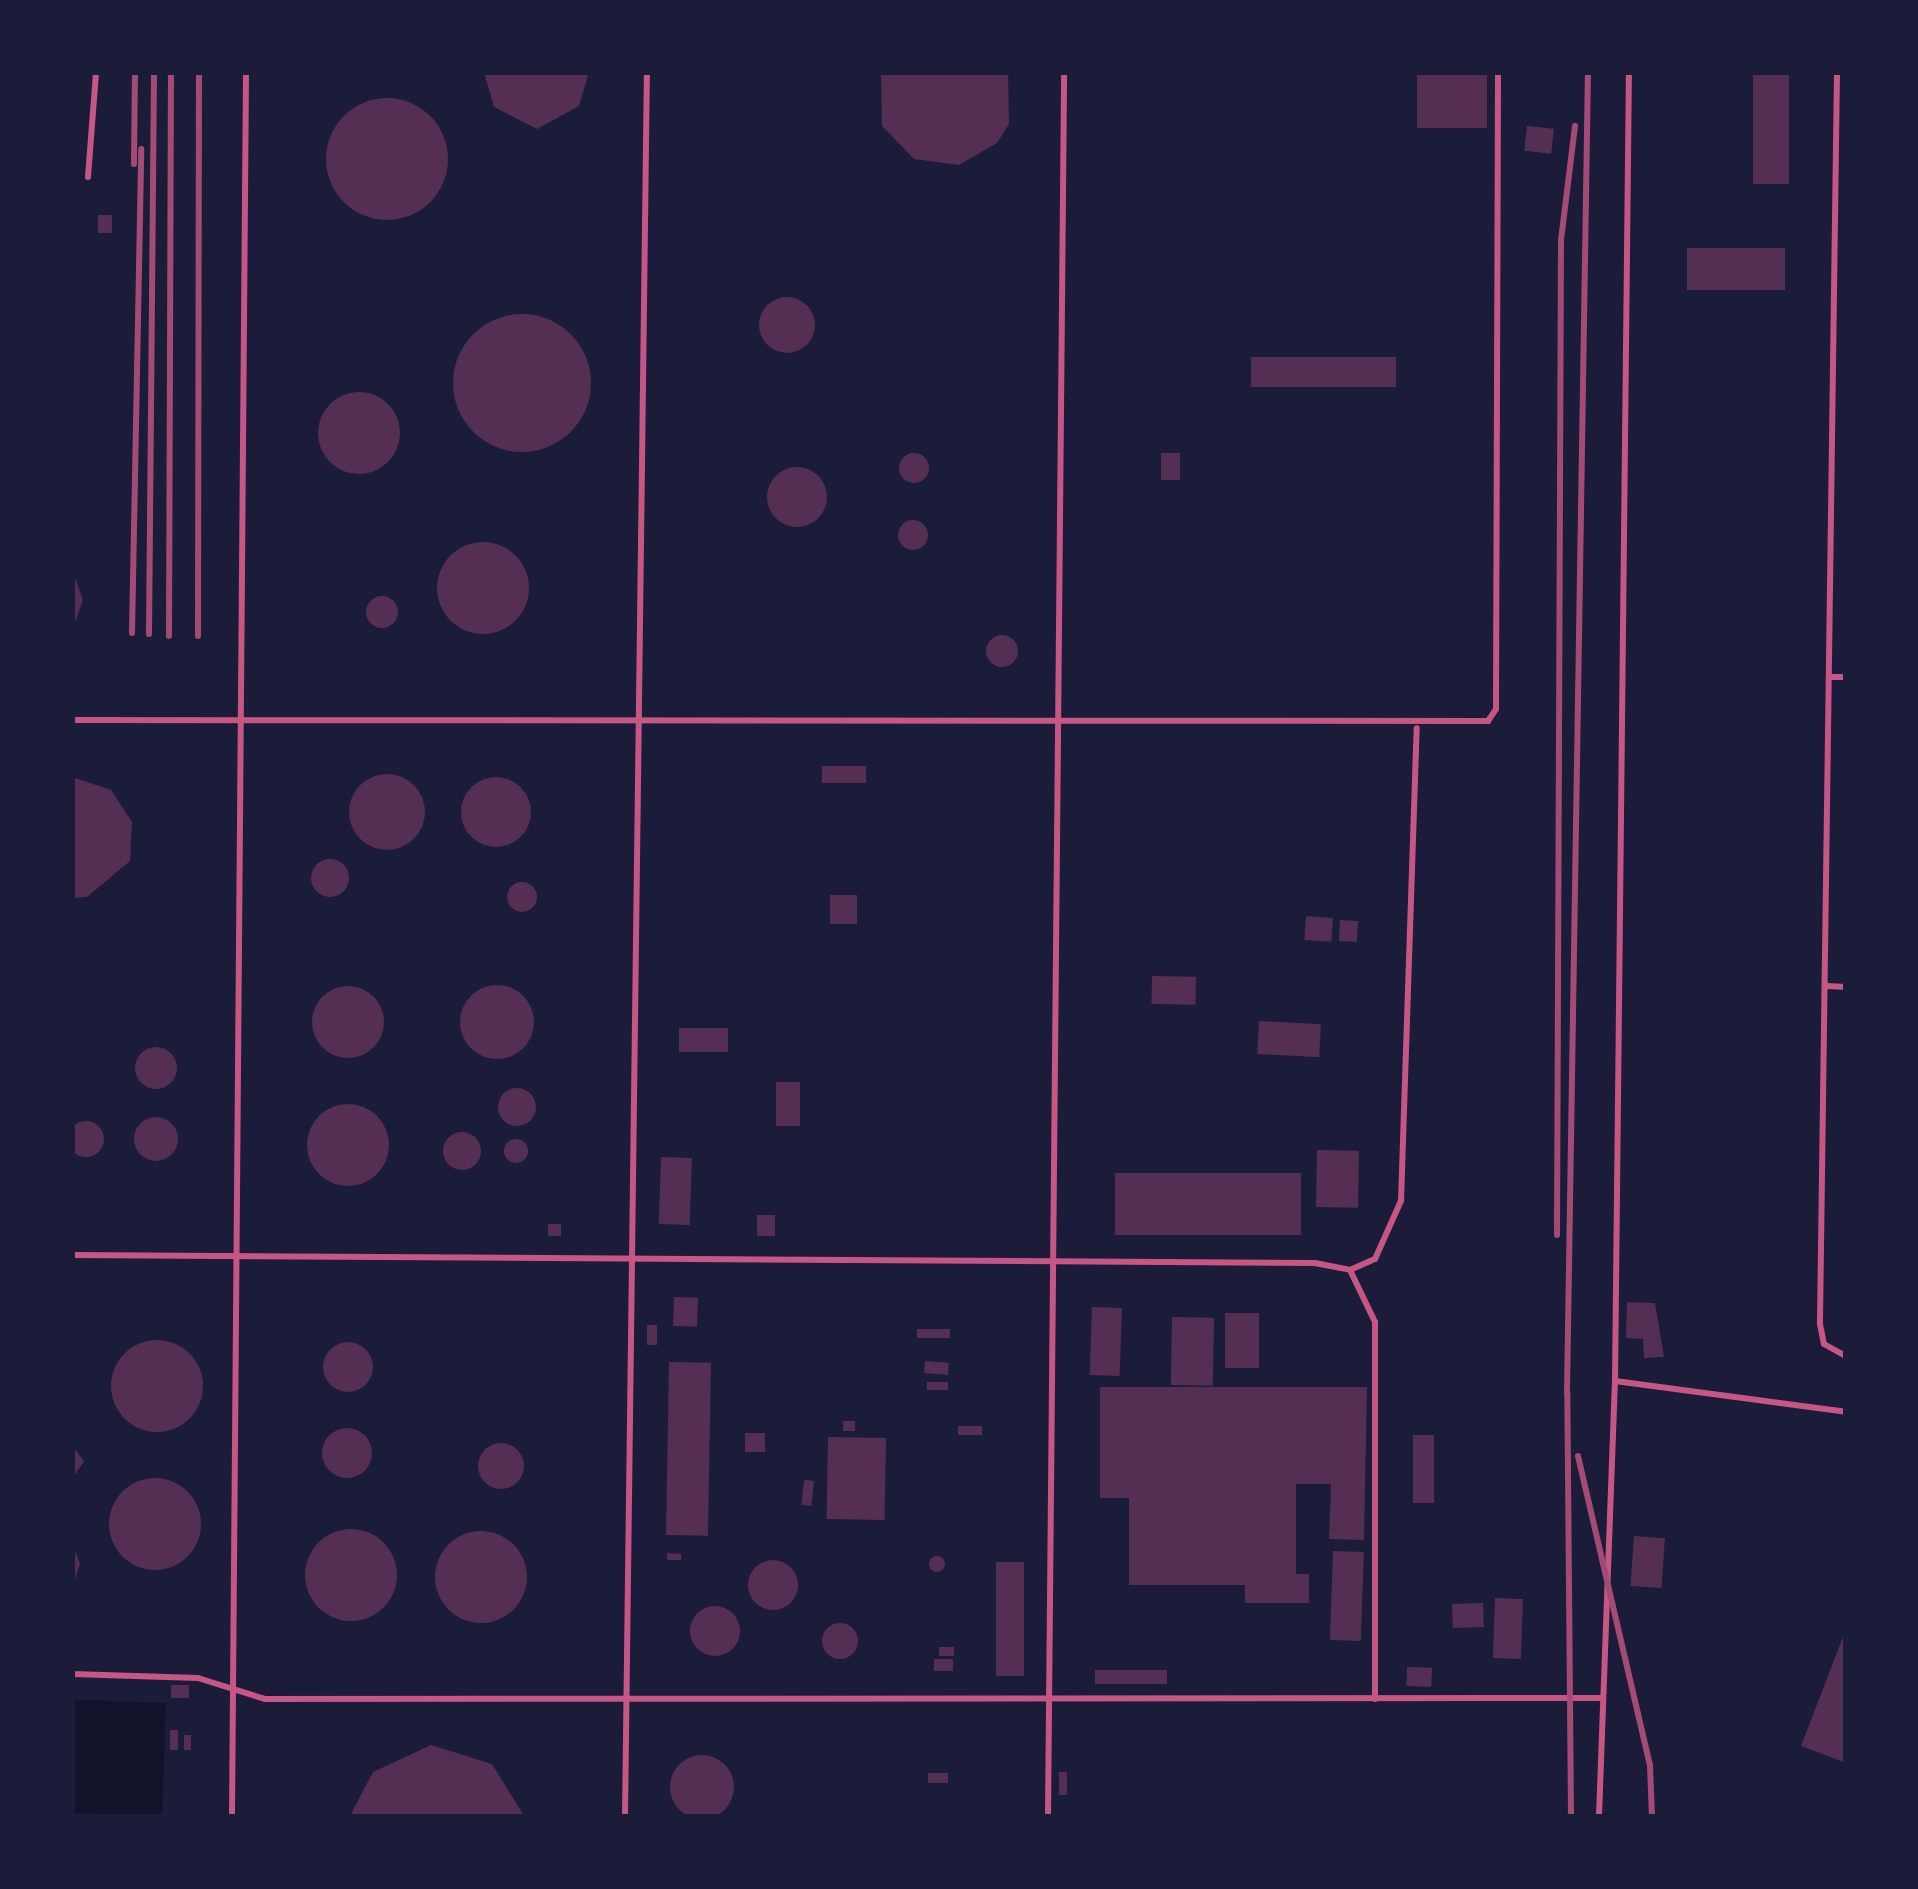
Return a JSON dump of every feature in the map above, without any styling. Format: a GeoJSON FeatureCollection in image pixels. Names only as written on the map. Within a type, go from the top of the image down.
{"type":"FeatureCollection","features":[{"type":"Feature","properties":{"kind":"lane"},"geometry":{"type":"LineString","coordinates":[[88,177],[96,72]]}},
{"type":"Feature","properties":{"kind":"lane"},"geometry":{"type":"LineString","coordinates":[[232,1816],[246,72]]}},
{"type":"Feature","properties":{"kind":"lane"},"geometry":{"type":"LineString","coordinates":[[624,1816],[647,72]]}},
{"type":"Feature","properties":{"kind":"lane"},"geometry":{"type":"LineString","coordinates":[[1048,1816],[1049,1262],[1062,721],[1064,72]]}},
{"type":"Feature","properties":{"kind":"lane"},"geometry":{"type":"LineString","coordinates":[[72,720],[640,718],[1472,728],[1496,709],[1498,72]]}},
{"type":"Feature","properties":{"kind":"lane"},"geometry":{"type":"LineString","coordinates":[[1599,1816],[1600,1698],[1615,1381],[1629,72]]}},
{"type":"Feature","properties":{"kind":"lane"},"geometry":{"type":"LineString","coordinates":[[1837,72],[1842,152],[1820,1324],[1824,1344],[1846,1356]]}},
{"type":"Feature","properties":{"kind":"lane"},"geometry":{"type":"LineString","coordinates":[[1830,677],[1846,677]]}},
{"type":"Feature","properties":{"kind":"lane"},"geometry":{"type":"LineString","coordinates":[[72,1255],[1049,1262],[1350,1270],[1383,1248],[1400,1201],[1417,728]]}},
{"type":"Feature","properties":{"kind":"lane"},"geometry":{"type":"LineString","coordinates":[[1827,986],[1846,986]]}},
{"type":"Feature","properties":{"kind":"lane"},"geometry":{"type":"LineString","coordinates":[[1350,1270],[1376,1322],[1375,1699]]}},
{"type":"Feature","properties":{"kind":"lane"},"geometry":{"type":"LineString","coordinates":[[1615,1381],[1846,1412]]}},
{"type":"Feature","properties":{"kind":"lane"},"geometry":{"type":"LineString","coordinates":[[72,1674],[231,1687],[265,1700],[1600,1698]]}},
{"type":"Feature","properties":{"kind":"shaded area"},"geometry":{"type":"Polygon","coordinates":[[[73,1700],[166,1703],[162,1816],[72,1813],[73,1700]]]}},
{"type":"Feature","properties":{"kind":"building"},"geometry":{"type":"Polygon","coordinates":[[[484,72],[588,75],[579,106],[537,129],[494,107],[484,72]]]}},
{"type":"Feature","properties":{"kind":"building"},"geometry":{"type":"Polygon","coordinates":[[[881,72],[1008,72],[1009,124],[997,143],[959,165],[914,159],[882,126],[881,72]]]}},
{"type":"Feature","properties":{"kind":"building"},"geometry":{"type":"Polygon","coordinates":[[[1417,72],[1487,72],[1487,128],[1417,128],[1417,72]]]}},
{"type":"Feature","properties":{"kind":"building"},"geometry":{"type":"Polygon","coordinates":[[[1753,72],[1789,72],[1789,184],[1753,184],[1753,72]]]}},
{"type":"Feature","properties":{"kind":"building"},"geometry":{"type":"Polygon","coordinates":[[[387,98],[410,103],[430,116],[443,136],[448,159],[443,182],[430,202],[410,215],[387,220],[364,215],[344,202],[331,182],[326,159],[331,136],[344,116],[364,103],[387,98]]]}},
{"type":"Feature","properties":{"kind":"building"},"geometry":{"type":"Polygon","coordinates":[[[1527,126],[1554,129],[1551,154],[1524,151],[1527,126]]]}},
{"type":"Feature","properties":{"kind":"building"},"geometry":{"type":"Polygon","coordinates":[[[98,215],[112,215],[112,233],[98,233],[98,215]]]}},
{"type":"Feature","properties":{"kind":"building"},"geometry":{"type":"Polygon","coordinates":[[[1687,248],[1785,248],[1785,290],[1687,290],[1687,248]]]}},
{"type":"Feature","properties":{"kind":"building"},"geometry":{"type":"Polygon","coordinates":[[[787,297],[807,305],[815,325],[807,345],[787,353],[767,345],[759,325],[767,305],[787,297]]]}},
{"type":"Feature","properties":{"kind":"building"},"geometry":{"type":"Polygon","coordinates":[[[522,314],[548,320],[570,335],[585,357],[591,383],[585,409],[570,431],[548,446],[522,452],[496,446],[474,431],[459,409],[453,383],[459,357],[474,335],[496,320],[522,314]]]}},
{"type":"Feature","properties":{"kind":"building"},"geometry":{"type":"Polygon","coordinates":[[[1251,357],[1396,357],[1396,387],[1251,387],[1251,357]]]}},
{"type":"Feature","properties":{"kind":"building"},"geometry":{"type":"Polygon","coordinates":[[[359,392],[375,395],[388,404],[397,417],[397,449],[388,462],[375,471],[359,474],[343,471],[330,462],[321,449],[318,433],[321,417],[330,404],[343,395],[359,392]]]}},
{"type":"Feature","properties":{"kind":"building"},"geometry":{"type":"Polygon","coordinates":[[[914,453],[925,457],[929,468],[925,479],[914,483],[903,479],[899,468],[903,457],[914,453]]]}},
{"type":"Feature","properties":{"kind":"building"},"geometry":{"type":"Polygon","coordinates":[[[1161,453],[1180,453],[1180,480],[1161,480],[1161,453]]]}},
{"type":"Feature","properties":{"kind":"building"},"geometry":{"type":"Polygon","coordinates":[[[797,467],[818,476],[827,497],[818,518],[797,527],[776,518],[767,497],[776,476],[797,467]]]}},
{"type":"Feature","properties":{"kind":"building"},"geometry":{"type":"Polygon","coordinates":[[[913,520],[924,524],[928,535],[924,546],[913,550],[902,546],[898,535],[902,524],[913,520]]]}},
{"type":"Feature","properties":{"kind":"building"},"geometry":{"type":"Polygon","coordinates":[[[483,542],[500,546],[515,556],[525,571],[529,588],[525,605],[515,620],[500,630],[483,634],[466,630],[451,620],[441,605],[437,588],[441,571],[451,556],[466,546],[483,542]]]}},
{"type":"Feature","properties":{"kind":"building"},"geometry":{"type":"Polygon","coordinates":[[[72,569],[83,600],[72,630],[72,569]]]}},
{"type":"Feature","properties":{"kind":"building"},"geometry":{"type":"Polygon","coordinates":[[[382,596],[393,601],[398,612],[393,623],[382,628],[371,623],[366,612],[371,601],[382,596]]]}},
{"type":"Feature","properties":{"kind":"building"},"geometry":{"type":"Polygon","coordinates":[[[1002,635],[1013,640],[1018,651],[1013,662],[1002,667],[991,662],[986,651],[991,640],[1002,635]]]}},
{"type":"Feature","properties":{"kind":"building"},"geometry":{"type":"Polygon","coordinates":[[[822,766],[866,766],[866,783],[822,783],[822,766]]]}},
{"type":"Feature","properties":{"kind":"building"},"geometry":{"type":"Polygon","coordinates":[[[387,774],[414,785],[425,812],[414,839],[387,850],[360,839],[349,812],[360,785],[387,774]]]}},
{"type":"Feature","properties":{"kind":"building"},"geometry":{"type":"Polygon","coordinates":[[[72,777],[111,790],[132,822],[130,861],[87,897],[72,898],[72,777]]]}},
{"type":"Feature","properties":{"kind":"building"},"geometry":{"type":"Polygon","coordinates":[[[496,777],[521,787],[531,812],[521,837],[496,847],[471,837],[461,812],[471,787],[496,777]]]}},
{"type":"Feature","properties":{"kind":"building"},"geometry":{"type":"Polygon","coordinates":[[[330,859],[344,864],[349,878],[344,892],[330,897],[316,892],[311,878],[316,864],[330,859]]]}},
{"type":"Feature","properties":{"kind":"building"},"geometry":{"type":"Polygon","coordinates":[[[522,882],[533,886],[537,897],[533,908],[522,912],[511,908],[507,897],[511,886],[522,882]]]}},
{"type":"Feature","properties":{"kind":"building"},"geometry":{"type":"Polygon","coordinates":[[[830,895],[857,895],[857,924],[830,924],[830,895]]]}},
{"type":"Feature","properties":{"kind":"building"},"geometry":{"type":"Polygon","coordinates":[[[1306,916],[1333,918],[1331,942],[1304,940],[1306,916]]]}},
{"type":"Feature","properties":{"kind":"building"},"geometry":{"type":"Polygon","coordinates":[[[1340,920],[1358,921],[1357,942],[1339,941],[1340,920]]]}},
{"type":"Feature","properties":{"kind":"building"},"geometry":{"type":"Polygon","coordinates":[[[1152,976],[1196,977],[1196,1005],[1152,1004],[1152,976]]]}},
{"type":"Feature","properties":{"kind":"building"},"geometry":{"type":"Polygon","coordinates":[[[497,985],[523,996],[534,1022],[523,1048],[497,1059],[471,1048],[460,1022],[471,996],[497,985]]]}},
{"type":"Feature","properties":{"kind":"building"},"geometry":{"type":"Polygon","coordinates":[[[348,986],[373,997],[384,1022],[373,1047],[348,1058],[323,1047],[312,1022],[323,997],[348,986]]]}},
{"type":"Feature","properties":{"kind":"building"},"geometry":{"type":"Polygon","coordinates":[[[1259,1021],[1321,1024],[1319,1057],[1257,1054],[1259,1021]]]}},
{"type":"Feature","properties":{"kind":"building"},"geometry":{"type":"Polygon","coordinates":[[[679,1028],[728,1028],[728,1052],[679,1052],[679,1028]]]}},
{"type":"Feature","properties":{"kind":"building"},"geometry":{"type":"Polygon","coordinates":[[[156,1047],[171,1053],[177,1068],[171,1083],[156,1089],[141,1083],[135,1068],[141,1053],[156,1047]]]}},
{"type":"Feature","properties":{"kind":"building"},"geometry":{"type":"Polygon","coordinates":[[[776,1082],[800,1082],[800,1126],[776,1126],[776,1082]]]}},
{"type":"Feature","properties":{"kind":"building"},"geometry":{"type":"Polygon","coordinates":[[[517,1088],[530,1094],[536,1107],[530,1120],[517,1126],[504,1120],[498,1107],[504,1094],[517,1088]]]}},
{"type":"Feature","properties":{"kind":"building"},"geometry":{"type":"Polygon","coordinates":[[[348,1104],[364,1107],[377,1116],[386,1129],[386,1161],[377,1174],[364,1183],[348,1186],[332,1183],[319,1174],[310,1161],[307,1145],[310,1129],[319,1116],[332,1107],[348,1104]]]}},
{"type":"Feature","properties":{"kind":"building"},"geometry":{"type":"Polygon","coordinates":[[[156,1117],[172,1123],[178,1139],[172,1155],[156,1161],[140,1155],[134,1139],[140,1123],[156,1117]]]}},
{"type":"Feature","properties":{"kind":"building"},"geometry":{"type":"Polygon","coordinates":[[[86,1121],[99,1126],[104,1139],[99,1152],[86,1157],[73,1152],[68,1139],[73,1126],[86,1121]]]}},
{"type":"Feature","properties":{"kind":"building"},"geometry":{"type":"Polygon","coordinates":[[[462,1132],[476,1137],[481,1151],[476,1165],[462,1170],[448,1165],[443,1151],[448,1137],[462,1132]]]}},
{"type":"Feature","properties":{"kind":"building"},"geometry":{"type":"Polygon","coordinates":[[[516,1139],[528,1151],[516,1163],[504,1151],[516,1139]]]}},
{"type":"Feature","properties":{"kind":"building"},"geometry":{"type":"Polygon","coordinates":[[[1317,1150],[1359,1151],[1358,1208],[1316,1207],[1317,1150]]]}},
{"type":"Feature","properties":{"kind":"building"},"geometry":{"type":"Polygon","coordinates":[[[661,1157],[692,1158],[690,1225],[659,1224],[661,1157]]]}},
{"type":"Feature","properties":{"kind":"building"},"geometry":{"type":"Polygon","coordinates":[[[1115,1173],[1301,1173],[1301,1235],[1115,1235],[1115,1173]]]}},
{"type":"Feature","properties":{"kind":"building"},"geometry":{"type":"Polygon","coordinates":[[[757,1215],[775,1215],[775,1236],[757,1236],[757,1215]]]}},
{"type":"Feature","properties":{"kind":"building"},"geometry":{"type":"Polygon","coordinates":[[[548,1224],[561,1224],[561,1236],[548,1236],[548,1224]]]}},
{"type":"Feature","properties":{"kind":"building"},"geometry":{"type":"Polygon","coordinates":[[[674,1297],[698,1298],[697,1327],[673,1326],[674,1297]]]}},
{"type":"Feature","properties":{"kind":"building"},"geometry":{"type":"Polygon","coordinates":[[[1627,1302],[1655,1303],[1664,1357],[1644,1358],[1643,1339],[1626,1338],[1627,1302]]]}},
{"type":"Feature","properties":{"kind":"building"},"geometry":{"type":"Polygon","coordinates":[[[1092,1307],[1122,1308],[1120,1376],[1090,1375],[1092,1307]]]}},
{"type":"Feature","properties":{"kind":"building"},"geometry":{"type":"Polygon","coordinates":[[[1225,1313],[1259,1313],[1259,1368],[1225,1368],[1225,1313]]]}},
{"type":"Feature","properties":{"kind":"building"},"geometry":{"type":"Polygon","coordinates":[[[1172,1317],[1214,1318],[1213,1386],[1171,1385],[1172,1317]]]}},
{"type":"Feature","properties":{"kind":"building"},"geometry":{"type":"Polygon","coordinates":[[[647,1325],[657,1325],[657,1345],[647,1345],[647,1325]]]}},
{"type":"Feature","properties":{"kind":"building"},"geometry":{"type":"Polygon","coordinates":[[[917,1329],[950,1329],[950,1338],[917,1338],[917,1329]]]}},
{"type":"Feature","properties":{"kind":"building"},"geometry":{"type":"Polygon","coordinates":[[[157,1340],[174,1344],[189,1354],[199,1369],[203,1386],[199,1403],[189,1418],[174,1428],[157,1432],[140,1428],[125,1418],[115,1403],[111,1386],[115,1369],[125,1354],[140,1344],[157,1340]]]}},
{"type":"Feature","properties":{"kind":"building"},"geometry":{"type":"Polygon","coordinates":[[[348,1342],[366,1349],[373,1367],[366,1385],[348,1392],[330,1385],[323,1367],[330,1349],[348,1342]]]}},
{"type":"Feature","properties":{"kind":"building"},"geometry":{"type":"Polygon","coordinates":[[[925,1361],[949,1363],[948,1375],[924,1373],[925,1361]]]}},
{"type":"Feature","properties":{"kind":"building"},"geometry":{"type":"Polygon","coordinates":[[[669,1362],[711,1363],[708,1536],[666,1535],[669,1362]]]}},
{"type":"Feature","properties":{"kind":"building"},"geometry":{"type":"Polygon","coordinates":[[[927,1382],[948,1382],[948,1390],[927,1390],[927,1382]]]}},
{"type":"Feature","properties":{"kind":"building"},"geometry":{"type":"Polygon","coordinates":[[[1100,1387],[1367,1387],[1364,1540],[1329,1539],[1331,1484],[1296,1484],[1296,1574],[1309,1574],[1309,1603],[1245,1603],[1245,1585],[1129,1585],[1129,1498],[1100,1498],[1100,1387]]]}},
{"type":"Feature","properties":{"kind":"building"},"geometry":{"type":"Polygon","coordinates":[[[843,1421],[855,1421],[855,1431],[843,1431],[843,1421]]]}},
{"type":"Feature","properties":{"kind":"building"},"geometry":{"type":"Polygon","coordinates":[[[958,1426],[982,1426],[982,1435],[958,1435],[958,1426]]]}},
{"type":"Feature","properties":{"kind":"building"},"geometry":{"type":"Polygon","coordinates":[[[347,1428],[365,1435],[372,1453],[365,1471],[347,1478],[329,1471],[322,1453],[329,1435],[347,1428]]]}},
{"type":"Feature","properties":{"kind":"building"},"geometry":{"type":"Polygon","coordinates":[[[745,1433],[765,1433],[765,1452],[745,1452],[745,1433]]]}},
{"type":"Feature","properties":{"kind":"building"},"geometry":{"type":"Polygon","coordinates":[[[1413,1435],[1434,1435],[1434,1503],[1413,1503],[1413,1435]]]}},
{"type":"Feature","properties":{"kind":"building"},"geometry":{"type":"Polygon","coordinates":[[[828,1437],[886,1438],[885,1520],[827,1519],[828,1437]]]}},
{"type":"Feature","properties":{"kind":"building"},"geometry":{"type":"Polygon","coordinates":[[[501,1443],[517,1450],[524,1466],[517,1482],[501,1489],[485,1482],[478,1466],[485,1450],[501,1443]]]}},
{"type":"Feature","properties":{"kind":"building"},"geometry":{"type":"Polygon","coordinates":[[[72,1446],[84,1461],[72,1479],[72,1446]]]}},
{"type":"Feature","properties":{"kind":"building"},"geometry":{"type":"Polygon","coordinates":[[[155,1478],[172,1482],[187,1492],[197,1507],[201,1524],[197,1541],[187,1556],[172,1566],[155,1570],[138,1566],[123,1556],[113,1541],[109,1524],[113,1507],[123,1492],[138,1482],[155,1478]]]}},
{"type":"Feature","properties":{"kind":"building"},"geometry":{"type":"Polygon","coordinates":[[[804,1480],[814,1481],[811,1506],[801,1505],[804,1480]]]}},
{"type":"Feature","properties":{"kind":"building"},"geometry":{"type":"Polygon","coordinates":[[[351,1529],[368,1533],[383,1543],[393,1558],[397,1575],[393,1592],[383,1607],[368,1617],[351,1621],[334,1617],[319,1607],[309,1592],[305,1575],[309,1558],[319,1543],[334,1533],[351,1529]]]}},
{"type":"Feature","properties":{"kind":"building"},"geometry":{"type":"Polygon","coordinates":[[[481,1531],[498,1535],[513,1545],[523,1560],[527,1577],[523,1594],[513,1609],[498,1619],[481,1623],[464,1619],[449,1609],[439,1594],[435,1577],[439,1560],[449,1545],[464,1535],[481,1531]]]}},
{"type":"Feature","properties":{"kind":"building"},"geometry":{"type":"Polygon","coordinates":[[[1634,1536],[1665,1538],[1661,1588],[1631,1586],[1634,1536]]]}},
{"type":"Feature","properties":{"kind":"building"},"geometry":{"type":"Polygon","coordinates":[[[72,1544],[80,1563],[72,1590],[72,1544]]]}},
{"type":"Feature","properties":{"kind":"building"},"geometry":{"type":"Polygon","coordinates":[[[1333,1551],[1364,1552],[1361,1641],[1330,1640],[1333,1551]]]}},
{"type":"Feature","properties":{"kind":"building"},"geometry":{"type":"Polygon","coordinates":[[[667,1553],[681,1554],[681,1560],[667,1560],[667,1553]]]}},
{"type":"Feature","properties":{"kind":"building"},"geometry":{"type":"Polygon","coordinates":[[[937,1556],[945,1564],[937,1572],[929,1564],[937,1556]]]}},
{"type":"Feature","properties":{"kind":"building"},"geometry":{"type":"Polygon","coordinates":[[[773,1560],[791,1567],[798,1585],[791,1603],[773,1610],[755,1603],[748,1585],[755,1567],[773,1560]]]}},
{"type":"Feature","properties":{"kind":"building"},"geometry":{"type":"Polygon","coordinates":[[[996,1562],[1024,1562],[1024,1676],[996,1676],[996,1562]]]}},
{"type":"Feature","properties":{"kind":"building"},"geometry":{"type":"Polygon","coordinates":[[[1495,1598],[1523,1599],[1521,1659],[1493,1658],[1495,1598]]]}},
{"type":"Feature","properties":{"kind":"building"},"geometry":{"type":"Polygon","coordinates":[[[1483,1603],[1484,1627],[1453,1628],[1452,1604],[1483,1603]]]}},
{"type":"Feature","properties":{"kind":"building"},"geometry":{"type":"Polygon","coordinates":[[[715,1606],[732,1614],[740,1631],[732,1648],[715,1656],[698,1648],[690,1631],[698,1614],[715,1606]]]}},
{"type":"Feature","properties":{"kind":"building"},"geometry":{"type":"Polygon","coordinates":[[[840,1623],[853,1628],[858,1641],[853,1654],[840,1659],[827,1654],[822,1641],[827,1628],[840,1623]]]}},
{"type":"Feature","properties":{"kind":"building"},"geometry":{"type":"Polygon","coordinates":[[[1846,1629],[1846,1763],[1801,1746],[1846,1629]]]}},
{"type":"Feature","properties":{"kind":"building"},"geometry":{"type":"Polygon","coordinates":[[[939,1647],[954,1647],[954,1656],[939,1656],[939,1647]]]}},
{"type":"Feature","properties":{"kind":"building"},"geometry":{"type":"Polygon","coordinates":[[[934,1659],[953,1659],[953,1671],[934,1671],[934,1659]]]}},
{"type":"Feature","properties":{"kind":"building"},"geometry":{"type":"Polygon","coordinates":[[[1407,1667],[1432,1668],[1431,1687],[1406,1686],[1407,1667]]]}},
{"type":"Feature","properties":{"kind":"building"},"geometry":{"type":"Polygon","coordinates":[[[1095,1670],[1167,1670],[1167,1684],[1095,1684],[1095,1670]]]}},
{"type":"Feature","properties":{"kind":"building"},"geometry":{"type":"Polygon","coordinates":[[[171,1685],[189,1685],[189,1698],[171,1698],[171,1685]]]}},
{"type":"Feature","properties":{"kind":"building"},"geometry":{"type":"Polygon","coordinates":[[[170,1730],[178,1730],[178,1750],[170,1750],[170,1730]]]}},
{"type":"Feature","properties":{"kind":"building"},"geometry":{"type":"Polygon","coordinates":[[[184,1735],[191,1735],[191,1750],[184,1750],[184,1735]]]}},
{"type":"Feature","properties":{"kind":"building"},"geometry":{"type":"Polygon","coordinates":[[[431,1745],[492,1764],[524,1816],[350,1816],[373,1772],[431,1745]]]}},
{"type":"Feature","properties":{"kind":"building"},"geometry":{"type":"Polygon","coordinates":[[[702,1755],[725,1764],[734,1787],[725,1810],[702,1819],[679,1810],[670,1787],[679,1764],[702,1755]]]}},
{"type":"Feature","properties":{"kind":"building"},"geometry":{"type":"Polygon","coordinates":[[[1059,1772],[1067,1772],[1067,1795],[1059,1795],[1059,1772]]]}},
{"type":"Feature","properties":{"kind":"building"},"geometry":{"type":"Polygon","coordinates":[[[928,1773],[948,1773],[948,1783],[928,1783],[928,1773]]]}},
{"type":"Feature","properties":{"kind":"railway"},"geometry":{"type":"LineString","coordinates":[[134,164],[135,72]]}},
{"type":"Feature","properties":{"kind":"railway"},"geometry":{"type":"LineString","coordinates":[[149,634],[154,72]]}},
{"type":"Feature","properties":{"kind":"railway"},"geometry":{"type":"LineString","coordinates":[[169,636],[171,72]]}},
{"type":"Feature","properties":{"kind":"railway"},"geometry":{"type":"LineString","coordinates":[[198,636],[199,72]]}},
{"type":"Feature","properties":{"kind":"railway"},"geometry":{"type":"LineString","coordinates":[[1571,1816],[1567,1392],[1588,72]]}},
{"type":"Feature","properties":{"kind":"railway"},"geometry":{"type":"LineString","coordinates":[[1557,1235],[1561,240],[1575,126]]}},
{"type":"Feature","properties":{"kind":"railway"},"geometry":{"type":"LineString","coordinates":[[132,633],[141,149]]}},
{"type":"Feature","properties":{"kind":"railway"},"geometry":{"type":"LineString","coordinates":[[1578,1456],[1650,1765],[1652,1816]]}}]}
